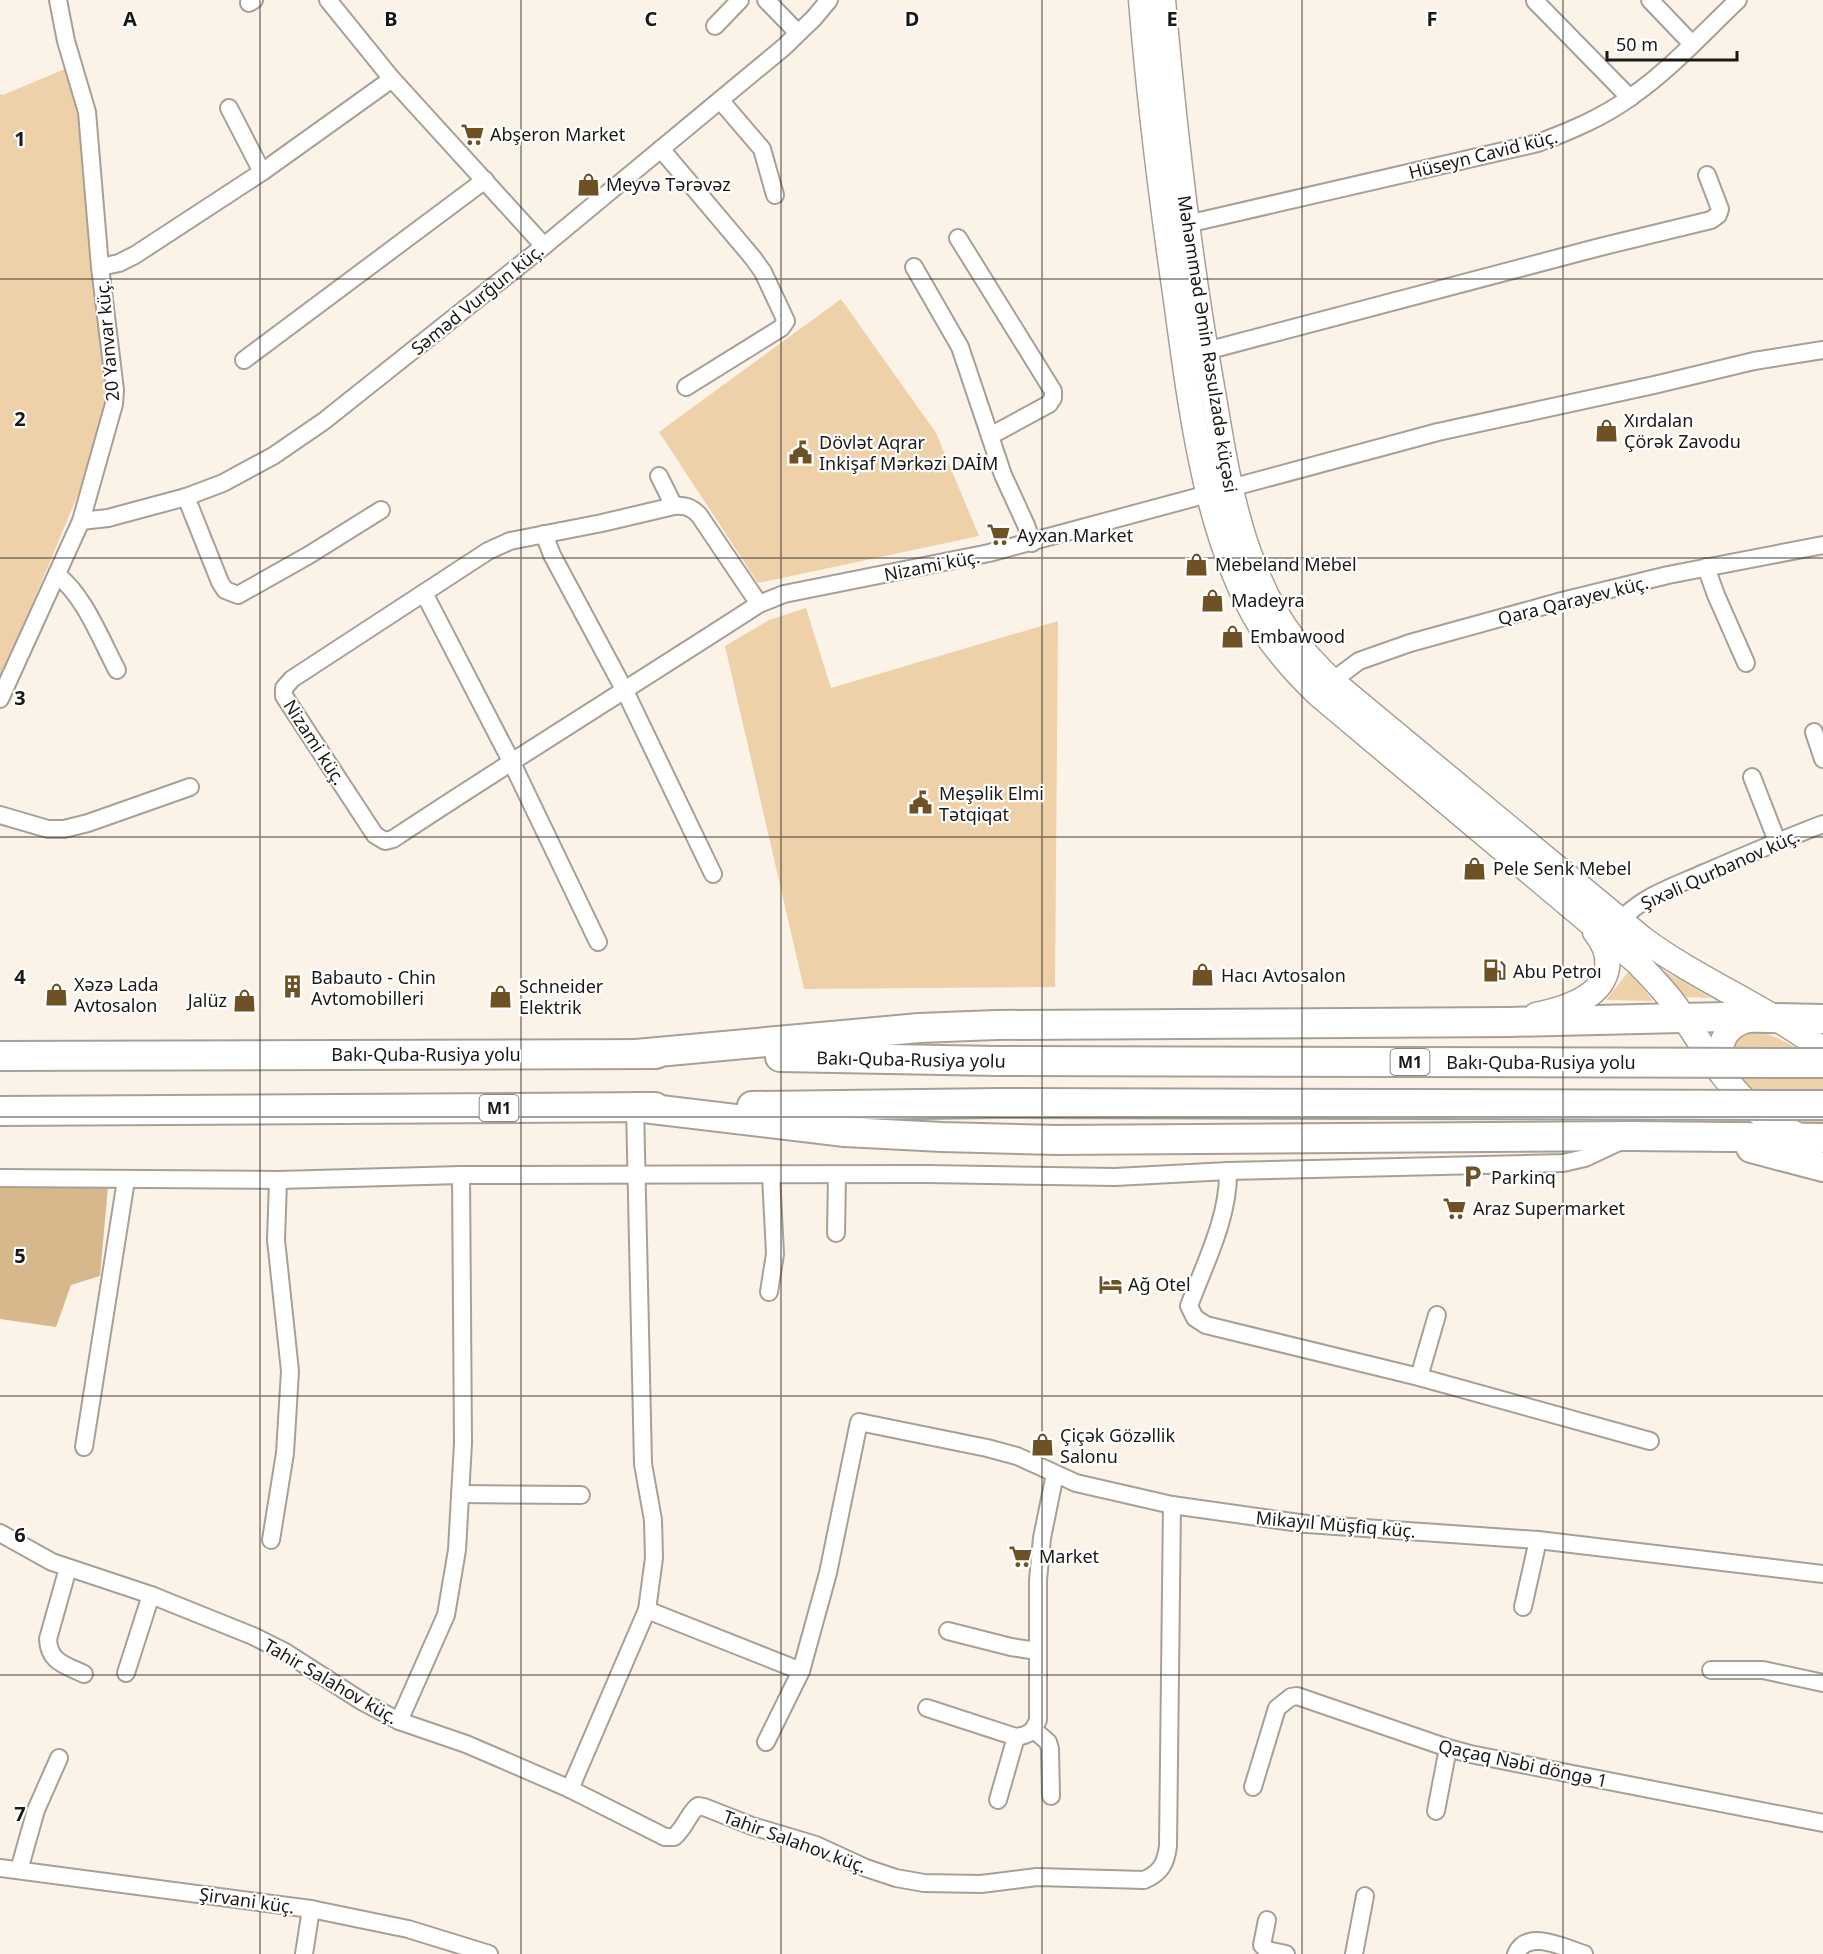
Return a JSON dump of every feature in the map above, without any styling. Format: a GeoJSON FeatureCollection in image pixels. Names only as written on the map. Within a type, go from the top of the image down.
{"type":"FeatureCollection","features":[{"type":"Feature","properties":{"kind":"highway"},"geometry":{"type":"LineString","coordinates":[[636,1054],[919,1028],[996,1025],[1508,1022],[1773,1017],[1823,1019]]}},
{"type":"Feature","properties":{"kind":"highway","name":"Bakı-Quba-Rusiya yolu"},"geometry":{"type":"LineString","coordinates":[[0,1056],[636,1054],[997,1061],[1823,1063]]}},
{"type":"Feature","properties":{"kind":"highway","name":"M1"},"geometry":{"type":"LineString","coordinates":[[0,1111],[998,1103],[1823,1105]]}},
{"type":"Feature","properties":{"kind":"highway"},"geometry":{"type":"LineString","coordinates":[[635,1107],[845,1132],[942,1137],[1056,1140],[1631,1136],[1818,1140]]}},
{"type":"Feature","properties":{"kind":"highway"},"geometry":{"type":"LineString","coordinates":[[1693,1138],[1740,1146],[1823,1167]]}},
{"type":"Feature","properties":{"kind":"main road","name":"Məhəmməd Əmin Rəsulzadə küçəsi"},"geometry":{"type":"LineString","coordinates":[[1141,0],[1156,160],[1184,355],[1220,490],[1279,617],[1294,640],[1332,681],[1621,920],[1671,959],[1805,1036],[1823,1050]]}},
{"type":"Feature","properties":{"kind":"main road","name":"Məhəmməd Əmin Rəsulzadə küçəsi"},"geometry":{"type":"LineString","coordinates":[[1163,0],[1170,91],[1206,351],[1224,546],[1243,592],[1262,628],[1297,674],[1357,728],[1582,916]]}},
{"type":"Feature","properties":{"kind":"main road"},"geometry":{"type":"LineString","coordinates":[[1582,916],[1657,982],[1715,1065],[1733,1087],[1761,1114],[1818,1140]]}},
{"type":"Feature","properties":{"kind":"main road"},"geometry":{"type":"LineString","coordinates":[[1508,1022],[1576,1003],[1598,986],[1606,972],[1608,954],[1602,940],[1582,916]]}},
{"type":"Feature","properties":{"kind":"main road"},"geometry":{"type":"LineString","coordinates":[[1733,1087],[1722,1066],[1720,1054],[1724,1037],[1740,1022],[1773,1017]]}},
{"type":"Feature","properties":{"kind":"street","name":"20 Yanvar küç."},"geometry":{"type":"LineString","coordinates":[[0,699],[81,521],[114,404],[115,390],[100,267],[87,112],[66,41],[58,0]]}},
{"type":"Feature","properties":{"kind":"street"},"geometry":{"type":"LineString","coordinates":[[328,0],[392,79],[544,246]]}},
{"type":"Feature","properties":{"kind":"street"},"geometry":{"type":"LineString","coordinates":[[714,26],[740,0]]}},
{"type":"Feature","properties":{"kind":"street"},"geometry":{"type":"LineString","coordinates":[[766,0],[798,33]]}},
{"type":"Feature","properties":{"kind":"street","name":"Səməd Vurğun küç."},"geometry":{"type":"LineString","coordinates":[[81,521],[108,518],[186,497],[246,472],[324,421],[662,149],[798,33],[829,0]]}},
{"type":"Feature","properties":{"kind":"street"},"geometry":{"type":"LineString","coordinates":[[1650,0],[1692,44]]}},
{"type":"Feature","properties":{"kind":"street","name":"Hüseyn Cavid küç."},"geometry":{"type":"LineString","coordinates":[[1187,224],[1538,143],[1567,133],[1630,98],[1738,0]]}},
{"type":"Feature","properties":{"kind":"street"},"geometry":{"type":"LineString","coordinates":[[1535,1],[1630,98]]}},
{"type":"Feature","properties":{"kind":"street"},"geometry":{"type":"LineString","coordinates":[[100,267],[135,255],[262,172],[392,79]]}},
{"type":"Feature","properties":{"kind":"street"},"geometry":{"type":"LineString","coordinates":[[720,100],[762,149],[775,195]]}},
{"type":"Feature","properties":{"kind":"street"},"geometry":{"type":"LineString","coordinates":[[229,108],[262,172]]}},
{"type":"Feature","properties":{"kind":"street"},"geometry":{"type":"LineString","coordinates":[[662,149],[753,258],[763,272],[786,321],[781,327],[686,387]]}},
{"type":"Feature","properties":{"kind":"street"},"geometry":{"type":"LineString","coordinates":[[1206,351],[1711,220],[1720,209],[1707,175]]}},
{"type":"Feature","properties":{"kind":"street"},"geometry":{"type":"LineString","coordinates":[[244,360],[485,180]]}},
{"type":"Feature","properties":{"kind":"street"},"geometry":{"type":"LineString","coordinates":[[958,238],[1053,392],[1053,398],[1049,404],[990,436]]}},
{"type":"Feature","properties":{"kind":"street"},"geometry":{"type":"LineString","coordinates":[[914,267],[960,347],[1003,475],[1032,543]]}},
{"type":"Feature","properties":{"kind":"street","name":"Nizami küç."},"geometry":{"type":"LineString","coordinates":[[674,506],[510,541],[488,551],[292,679],[284,688],[284,696],[375,835],[385,841],[393,839],[511,761],[625,691],[759,604],[784,594],[941,564],[1032,543],[1438,432],[1754,361],[1823,350]]}},
{"type":"Feature","properties":{"kind":"street"},"geometry":{"type":"LineString","coordinates":[[659,476],[674,506],[683,505],[692,508],[699,515],[759,604]]}},
{"type":"Feature","properties":{"kind":"street"},"geometry":{"type":"LineString","coordinates":[[186,497],[220,582],[230,594],[238,595],[309,555],[381,510]]}},
{"type":"Feature","properties":{"kind":"street"},"geometry":{"type":"LineString","coordinates":[[544,534],[552,555],[625,691],[713,874]]}},
{"type":"Feature","properties":{"kind":"street","name":"Qara Qarayev küç."},"geometry":{"type":"LineString","coordinates":[[1332,681],[1359,661],[1410,643],[1562,602],[1706,567],[1823,545]]}},
{"type":"Feature","properties":{"kind":"street"},"geometry":{"type":"LineString","coordinates":[[1706,567],[1746,663]]}},
{"type":"Feature","properties":{"kind":"street"},"geometry":{"type":"LineString","coordinates":[[57,575],[77,595],[117,669]]}},
{"type":"Feature","properties":{"kind":"street"},"geometry":{"type":"LineString","coordinates":[[424,592],[511,761],[598,942]]}},
{"type":"Feature","properties":{"kind":"street"},"geometry":{"type":"LineString","coordinates":[[1814,732],[1823,759]]}},
{"type":"Feature","properties":{"kind":"street"},"geometry":{"type":"LineString","coordinates":[[1752,777],[1777,841]]}},
{"type":"Feature","properties":{"kind":"street"},"geometry":{"type":"LineString","coordinates":[[0,815],[48,829],[64,829],[88,823],[190,787]]}},
{"type":"Feature","properties":{"kind":"street","name":"Şıxəli Qurbanov küç."},"geometry":{"type":"LineString","coordinates":[[1621,920],[1631,910],[1655,895],[1777,841],[1823,824]]}},
{"type":"Feature","properties":{"kind":"street"},"geometry":{"type":"LineString","coordinates":[[570,1789],[646,1610],[654,1558],[653,1520],[643,1464],[635,1107]]}},
{"type":"Feature","properties":{"kind":"street"},"geometry":{"type":"LineString","coordinates":[[0,1178],[278,1180],[461,1175],[1115,1177],[1228,1171],[1563,1163],[1585,1158],[1631,1136]]}},
{"type":"Feature","properties":{"kind":"street"},"geometry":{"type":"LineString","coordinates":[[1228,1171],[1225,1208],[1189,1306],[1195,1318],[1206,1325],[1419,1377],[1650,1441]]}},
{"type":"Feature","properties":{"kind":"street"},"geometry":{"type":"LineString","coordinates":[[399,1721],[446,1615],[457,1550],[463,1443],[461,1175]]}},
{"type":"Feature","properties":{"kind":"street"},"geometry":{"type":"LineString","coordinates":[[769,1292],[775,1254],[771,1175]]}},
{"type":"Feature","properties":{"kind":"street"},"geometry":{"type":"LineString","coordinates":[[836,1233],[837,1175]]}},
{"type":"Feature","properties":{"kind":"street"},"geometry":{"type":"LineString","coordinates":[[84,1447],[126,1180]]}},
{"type":"Feature","properties":{"kind":"street"},"geometry":{"type":"LineString","coordinates":[[271,1540],[285,1453],[290,1371],[276,1240],[278,1180]]}},
{"type":"Feature","properties":{"kind":"street"},"geometry":{"type":"LineString","coordinates":[[1419,1377],[1437,1315]]}},
{"type":"Feature","properties":{"kind":"street","name":"Mikayıl Müşfiq küç."},"geometry":{"type":"LineString","coordinates":[[801,1671],[828,1573],[859,1422],[987,1448],[1017,1456],[1055,1474],[1096,1489],[1172,1505],[1307,1524],[1538,1540],[1823,1574]]}},
{"type":"Feature","properties":{"kind":"street"},"geometry":{"type":"LineString","coordinates":[[927,1708],[1016,1737],[1027,1735],[1034,1730],[1038,1720],[1038,1580],[1042,1538],[1055,1474]]}},
{"type":"Feature","properties":{"kind":"street"},"geometry":{"type":"LineString","coordinates":[[460,1494],[581,1495]]}},
{"type":"Feature","properties":{"kind":"street","name":"Tahir Salahov küç."},"geometry":{"type":"LineString","coordinates":[[0,1533],[52,1562],[151,1595],[237,1629],[285,1652],[363,1702],[399,1721],[466,1744],[570,1789],[665,1837],[674,1837],[682,1830],[693,1810],[698,1806],[752,1826],[816,1845],[866,1868],[896,1878],[924,1883],[981,1884],[1037,1877],[1144,1880],[1154,1876],[1162,1867],[1168,1846],[1172,1505]]}},
{"type":"Feature","properties":{"kind":"street"},"geometry":{"type":"LineString","coordinates":[[1523,1607],[1538,1540]]}},
{"type":"Feature","properties":{"kind":"street"},"geometry":{"type":"LineString","coordinates":[[68,1568],[48,1640],[49,1651],[54,1659],[84,1674]]}},
{"type":"Feature","properties":{"kind":"street"},"geometry":{"type":"LineString","coordinates":[[126,1673],[151,1595]]}},
{"type":"Feature","properties":{"kind":"street"},"geometry":{"type":"LineString","coordinates":[[646,1610],[801,1671],[766,1742]]}},
{"type":"Feature","properties":{"kind":"street"},"geometry":{"type":"LineString","coordinates":[[948,1631],[1037,1651]]}},
{"type":"Feature","properties":{"kind":"street"},"geometry":{"type":"LineString","coordinates":[[1711,1670],[1763,1670],[1823,1683]]}},
{"type":"Feature","properties":{"kind":"street","name":"Qaçaq Nəbi döngə 1"},"geometry":{"type":"LineString","coordinates":[[1253,1787],[1277,1708],[1291,1696],[1298,1696],[1448,1748],[1491,1759],[1823,1823]]}},
{"type":"Feature","properties":{"kind":"street"},"geometry":{"type":"LineString","coordinates":[[1034,1730],[1048,1742],[1050,1749],[1051,1796]]}},
{"type":"Feature","properties":{"kind":"street"},"geometry":{"type":"LineString","coordinates":[[998,1800],[1016,1737]]}},
{"type":"Feature","properties":{"kind":"street"},"geometry":{"type":"LineString","coordinates":[[1436,1811],[1448,1748]]}},
{"type":"Feature","properties":{"kind":"street"},"geometry":{"type":"LineString","coordinates":[[19,1870],[36,1810],[59,1758]]}},
{"type":"Feature","properties":{"kind":"street","name":"Şirvani küç."},"geometry":{"type":"LineString","coordinates":[[0,1868],[311,1909],[408,1929],[489,1954]]}},
{"type":"Feature","properties":{"kind":"street"},"geometry":{"type":"LineString","coordinates":[[1354,1954],[1365,1896]]}},
{"type":"Feature","properties":{"kind":"street"},"geometry":{"type":"LineString","coordinates":[[304,1954],[311,1909]]}},
{"type":"Feature","properties":{"kind":"street"},"geometry":{"type":"LineString","coordinates":[[1267,1920],[1262,1945],[1267,1950],[1286,1954]]}},
{"type":"Feature","properties":{"kind":"street"},"geometry":{"type":"LineString","coordinates":[[1516,1954],[1529,1940],[1537,1940],[1584,1954]]}},
{"type":"Feature","properties":{"kind":"shaded area"},"geometry":{"type":"Polygon","coordinates":[[[65,69],[81,115],[108,395],[90,466],[0,681],[0,94],[3,95],[65,69]]]}},
{"type":"Feature","properties":{"kind":"shaded area"},"geometry":{"type":"Polygon","coordinates":[[[841,299],[936,433],[979,536],[758,583],[659,432],[841,299]]]}},
{"type":"Feature","properties":{"kind":"shaded area"},"geometry":{"type":"Polygon","coordinates":[[[806,608],[831,688],[1058,621],[1055,987],[804,989],[725,646],[769,620],[806,608]]]}},
{"type":"Feature","properties":{"kind":"shaded area"},"geometry":{"type":"Polygon","coordinates":[[[1659,968],[1711,998],[1682,997],[1659,968]]]}},
{"type":"Feature","properties":{"kind":"shaded area"},"geometry":{"type":"Polygon","coordinates":[[[1629,971],[1653,1001],[1606,1000],[1629,971]]]}},
{"type":"Feature","properties":{"kind":"shaded area"},"geometry":{"type":"Polygon","coordinates":[[[1755,1031],[1783,1041],[1823,1069],[1823,1125],[1807,1124],[1791,1119],[1760,1097],[1741,1076],[1733,1053],[1736,1042],[1744,1034],[1755,1031]]]}},
{"type":"Feature","properties":{"kind":"shaded area"},"geometry":{"type":"Polygon","coordinates":[[[0,1187],[108,1187],[100,1276],[71,1285],[56,1327],[0,1319],[0,1187]]]}},
{"type":"Feature","properties":{"kind":"place","name":"Abşeron Market"},"geometry":{"type":"Point","coordinates":[472,134]}},
{"type":"Feature","properties":{"kind":"place","name":"Meyvə Tərəvəz"},"geometry":{"type":"Point","coordinates":[588,184]}},
{"type":"Feature","properties":{"kind":"place","name":"Xırdalan Çörək Zavodu"},"geometry":{"type":"Point","coordinates":[1606,430]}},
{"type":"Feature","properties":{"kind":"place","name":"Dövlət Aqrar Inkişaf Mərkəzi DAİM"},"geometry":{"type":"Point","coordinates":[801,452]}},
{"type":"Feature","properties":{"kind":"place","name":"Ayxan Market"},"geometry":{"type":"Point","coordinates":[999,535]}},
{"type":"Feature","properties":{"kind":"place","name":"Mebeland Mebel"},"geometry":{"type":"Point","coordinates":[1197,564]}},
{"type":"Feature","properties":{"kind":"place","name":"Madeyra"},"geometry":{"type":"Point","coordinates":[1213,600]}},
{"type":"Feature","properties":{"kind":"place","name":"Embawood"},"geometry":{"type":"Point","coordinates":[1232,636]}},
{"type":"Feature","properties":{"kind":"place","name":"Meşəlik Elmi Tətqiqat"},"geometry":{"type":"Point","coordinates":[921,803]}},
{"type":"Feature","properties":{"kind":"place","name":"Pele Senk Mebel"},"geometry":{"type":"Point","coordinates":[1475,868]}},
{"type":"Feature","properties":{"kind":"place","name":"Abu Petroı"},"geometry":{"type":"Point","coordinates":[1495,971]}},
{"type":"Feature","properties":{"kind":"place","name":"Hacı Avtosalon"},"geometry":{"type":"Point","coordinates":[1203,975]}},
{"type":"Feature","properties":{"kind":"place","name":"Babauto - Chin Avtomobilleri"},"geometry":{"type":"Point","coordinates":[293,987]}},
{"type":"Feature","properties":{"kind":"place","name":"Xəzə Lada Avtosalon"},"geometry":{"type":"Point","coordinates":[56,994]}},
{"type":"Feature","properties":{"kind":"place","name":"Schneider Elektrik"},"geometry":{"type":"Point","coordinates":[501,996]}},
{"type":"Feature","properties":{"kind":"place","name":"Jalüz"},"geometry":{"type":"Point","coordinates":[245,1000]}},
{"type":"Feature","properties":{"kind":"place","name":"Parkinq"},"geometry":{"type":"Point","coordinates":[1473,1177]}},
{"type":"Feature","properties":{"kind":"place","name":"Araz Supermarket"},"geometry":{"type":"Point","coordinates":[1455,1208]}},
{"type":"Feature","properties":{"kind":"place","name":"Ağ Otel"},"geometry":{"type":"Point","coordinates":[1110,1284]}},
{"type":"Feature","properties":{"kind":"place","name":"Çiçək Gözəllik Salonu"},"geometry":{"type":"Point","coordinates":[1042,1445]}},
{"type":"Feature","properties":{"kind":"place","name":"Market"},"geometry":{"type":"Point","coordinates":[1021,1556]}}]}
